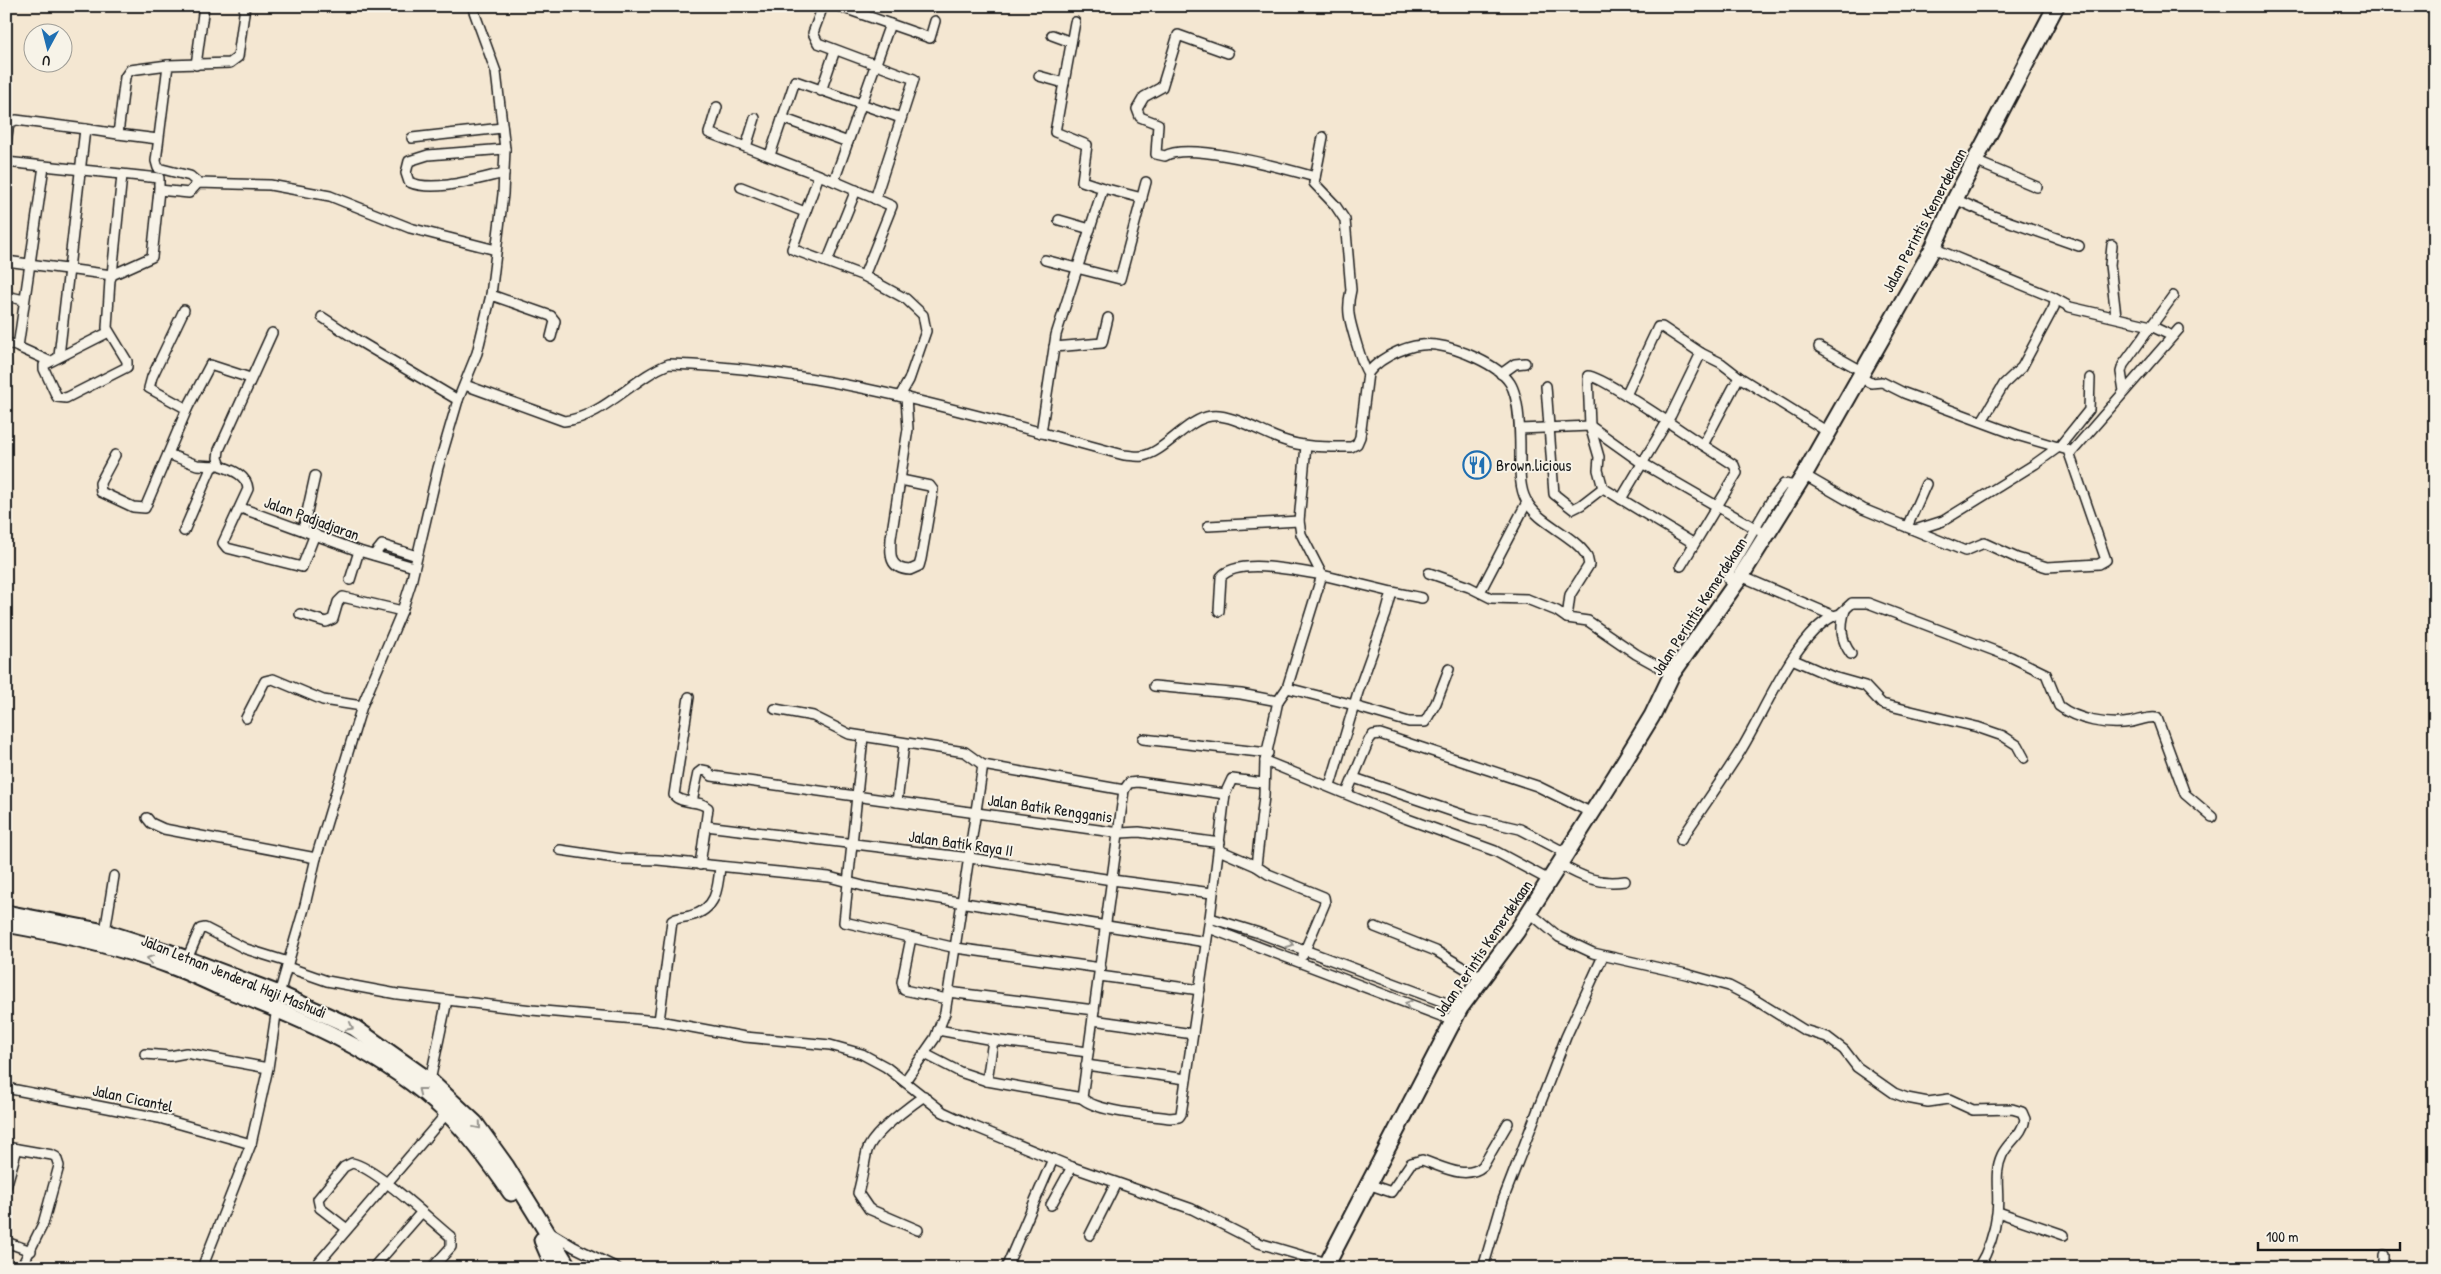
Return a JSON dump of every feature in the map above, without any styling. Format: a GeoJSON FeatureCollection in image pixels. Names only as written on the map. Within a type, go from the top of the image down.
{"type":"FeatureCollection","features":[{"type":"Feature","properties":{"kind":"main road","name":"Jalan Perintis Kemerdekaan"},"geometry":{"type":"LineString","coordinates":[[1326,1266],[1457,1015],[1529,912],[1592,813],[1652,716],[1672,674],[1737,582],[1761,532],[1801,481],[1933,248],[1956,198],[2056,6]]}},
{"type":"Feature","properties":{"kind":"main road","name":"Jalan Letnan Jenderal Haji Mashudi"},"geometry":{"type":"LineString","coordinates":[[6,913],[105,932],[221,970],[278,1001],[317,1027],[383,1063],[447,1113],[498,1172],[541,1239],[554,1268]]}},
{"type":"Feature","properties":{"kind":"main road","name":"Jalan Letnan Jenderal Haji Mashudi"},"geometry":{"type":"LineString","coordinates":[[6,924],[67,935],[118,949],[171,966],[217,985],[322,1012],[355,1028],[430,1081],[476,1123],[569,1268]]}},
{"type":"Feature","properties":{"kind":"main road"},"geometry":{"type":"LineString","coordinates":[[217,985],[221,970]]}},
{"type":"Feature","properties":{"kind":"main road"},"geometry":{"type":"LineString","coordinates":[[317,1027],[322,1012]]}},
{"type":"Feature","properties":{"kind":"street"},"geometry":{"type":"LineString","coordinates":[[196,65],[204,6]]}},
{"type":"Feature","properties":{"kind":"street"},"geometry":{"type":"LineString","coordinates":[[118,134],[126,73],[130,70],[168,65],[230,63],[238,57],[245,6]]}},
{"type":"Feature","properties":{"kind":"street"},"geometry":{"type":"LineString","coordinates":[[202,1268],[251,1144],[268,1068],[278,1001],[316,858],[362,706],[402,612],[438,468],[458,400],[482,335],[491,295],[505,149],[496,72],[472,6]]}},
{"type":"Feature","properties":{"kind":"street"},"geometry":{"type":"LineString","coordinates":[[823,6],[813,33],[818,43],[914,79],[875,198]]}},
{"type":"Feature","properties":{"kind":"street"},"geometry":{"type":"LineString","coordinates":[[838,6],[930,38],[935,21]]}},
{"type":"Feature","properties":{"kind":"street"},"geometry":{"type":"LineString","coordinates":[[1075,22],[1055,132],[1087,145],[1082,181],[1142,198]]}},
{"type":"Feature","properties":{"kind":"street"},"geometry":{"type":"LineString","coordinates":[[834,181],[890,24]]}},
{"type":"Feature","properties":{"kind":"street"},"geometry":{"type":"LineString","coordinates":[[1052,35],[1072,42]]}},
{"type":"Feature","properties":{"kind":"street"},"geometry":{"type":"LineString","coordinates":[[1228,53],[1178,35],[1162,87],[1144,97],[1137,109],[1140,117],[1158,124],[1156,154],[1165,156],[1173,151],[1194,152],[1270,164],[1315,177]]}},
{"type":"Feature","properties":{"kind":"street"},"geometry":{"type":"LineString","coordinates":[[821,91],[836,50]]}},
{"type":"Feature","properties":{"kind":"street"},"geometry":{"type":"LineString","coordinates":[[6,261],[112,275],[152,257],[160,190],[156,161],[168,65]]}},
{"type":"Feature","properties":{"kind":"street"},"geometry":{"type":"LineString","coordinates":[[1039,76],[1064,83]]}},
{"type":"Feature","properties":{"kind":"street"},"geometry":{"type":"LineString","coordinates":[[770,155],[795,81],[861,106],[901,118]]}},
{"type":"Feature","properties":{"kind":"street"},"geometry":{"type":"LineString","coordinates":[[717,107],[710,133],[770,155],[892,206],[864,276]]}},
{"type":"Feature","properties":{"kind":"street"},"geometry":{"type":"LineString","coordinates":[[746,147],[755,118]]}},
{"type":"Feature","properties":{"kind":"street"},"geometry":{"type":"LineString","coordinates":[[782,118],[848,142]]}},
{"type":"Feature","properties":{"kind":"street"},"geometry":{"type":"LineString","coordinates":[[6,142],[9,123],[16,120],[158,139]]}},
{"type":"Feature","properties":{"kind":"street"},"geometry":{"type":"LineString","coordinates":[[412,138],[502,128]]}},
{"type":"Feature","properties":{"kind":"street"},"geometry":{"type":"LineString","coordinates":[[59,356],[85,129]]}},
{"type":"Feature","properties":{"kind":"street"},"geometry":{"type":"LineString","coordinates":[[465,385],[564,421],[577,420],[626,391],[654,369],[669,364],[798,374],[903,396],[1124,455],[1142,457],[1155,451],[1201,419],[1216,416],[1306,446],[1351,447],[1357,444],[1360,438],[1368,373],[1361,362],[1360,350],[1350,318],[1349,300],[1351,290],[1345,220],[1335,205],[1315,186],[1323,137]]}},
{"type":"Feature","properties":{"kind":"street"},"geometry":{"type":"LineString","coordinates":[[504,173],[478,180],[432,187],[418,186],[408,182],[406,173],[409,162],[428,155],[505,149]]}},
{"type":"Feature","properties":{"kind":"street"},"geometry":{"type":"LineString","coordinates":[[6,162],[159,178]]}},
{"type":"Feature","properties":{"kind":"street"},"geometry":{"type":"LineString","coordinates":[[1975,162],[2037,187]]}},
{"type":"Feature","properties":{"kind":"street"},"geometry":{"type":"LineString","coordinates":[[18,347],[44,166]]}},
{"type":"Feature","properties":{"kind":"street"},"geometry":{"type":"LineString","coordinates":[[158,168],[190,176],[198,183],[270,185],[330,196],[410,228],[496,250]]}},
{"type":"Feature","properties":{"kind":"street"},"geometry":{"type":"LineString","coordinates":[[109,332],[49,361],[44,369],[57,397],[66,398],[127,367],[127,361],[107,328],[122,175]]}},
{"type":"Feature","properties":{"kind":"street"},"geometry":{"type":"LineString","coordinates":[[819,175],[792,249],[864,276],[906,299],[923,314],[926,331],[903,396],[908,429],[900,480],[890,554],[892,562],[896,567],[910,570],[919,566],[933,490],[930,486],[900,480]]}},
{"type":"Feature","properties":{"kind":"street"},"geometry":{"type":"LineString","coordinates":[[1046,260],[1120,279],[1146,182]]}},
{"type":"Feature","properties":{"kind":"street"},"geometry":{"type":"LineString","coordinates":[[160,190],[189,193],[198,183]]}},
{"type":"Feature","properties":{"kind":"street"},"geometry":{"type":"LineString","coordinates":[[741,187],[805,212]]}},
{"type":"Feature","properties":{"kind":"street"},"geometry":{"type":"LineString","coordinates":[[1041,433],[1054,347],[1103,188]]}},
{"type":"Feature","properties":{"kind":"street"},"geometry":{"type":"LineString","coordinates":[[827,262],[856,190]]}},
{"type":"Feature","properties":{"kind":"street"},"geometry":{"type":"LineString","coordinates":[[1956,198],[1993,216],[2080,246]]}},
{"type":"Feature","properties":{"kind":"street"},"geometry":{"type":"LineString","coordinates":[[1059,220],[1090,229]]}},
{"type":"Feature","properties":{"kind":"street"},"geometry":{"type":"LineString","coordinates":[[2112,245],[2110,265],[2116,316]]}},
{"type":"Feature","properties":{"kind":"street"},"geometry":{"type":"LineString","coordinates":[[1933,248],[2052,297],[2055,301],[2070,307],[2116,316],[2151,326],[2172,336]]}},
{"type":"Feature","properties":{"kind":"street"},"geometry":{"type":"LineString","coordinates":[[491,295],[551,316],[555,321],[551,337]]}},
{"type":"Feature","properties":{"kind":"street"},"geometry":{"type":"LineString","coordinates":[[6,296],[24,300]]}},
{"type":"Feature","properties":{"kind":"street"},"geometry":{"type":"LineString","coordinates":[[2124,391],[2121,372],[2123,365],[2173,296]]}},
{"type":"Feature","properties":{"kind":"street"},"geometry":{"type":"LineString","coordinates":[[1982,421],[2004,384],[2022,367],[2054,307],[2055,301]]}},
{"type":"Feature","properties":{"kind":"street"},"geometry":{"type":"LineString","coordinates":[[184,310],[152,377],[149,388],[187,409]]}},
{"type":"Feature","properties":{"kind":"street"},"geometry":{"type":"LineString","coordinates":[[322,316],[357,340],[458,400]]}},
{"type":"Feature","properties":{"kind":"street"},"geometry":{"type":"LineString","coordinates":[[1054,347],[1102,343],[1108,318]]}},
{"type":"Feature","properties":{"kind":"street"},"geometry":{"type":"LineString","coordinates":[[1626,395],[1658,327],[1662,327],[1828,432]]}},
{"type":"Feature","properties":{"kind":"street"},"geometry":{"type":"LineString","coordinates":[[1916,531],[1943,521],[2035,464],[2065,449],[2099,420],[2179,328]]}},
{"type":"Feature","properties":{"kind":"street"},"geometry":{"type":"LineString","coordinates":[[184,531],[216,466],[219,450],[272,333]]}},
{"type":"Feature","properties":{"kind":"street"},"geometry":{"type":"LineString","coordinates":[[6,342],[49,361]]}},
{"type":"Feature","properties":{"kind":"street"},"geometry":{"type":"LineString","coordinates":[[1368,373],[1383,359],[1399,351],[1434,345],[1472,356],[1500,374],[1510,384],[1520,430],[1520,469],[1527,502],[1533,510],[1588,556],[1589,565],[1570,595],[1567,618]]}},
{"type":"Feature","properties":{"kind":"street"},"geometry":{"type":"LineString","coordinates":[[1819,347],[1870,382],[1882,382],[2020,436],[2065,449]]}},
{"type":"Feature","properties":{"kind":"street"},"geometry":{"type":"LineString","coordinates":[[1621,500],[1667,423],[1701,353]]}},
{"type":"Feature","properties":{"kind":"street"},"geometry":{"type":"LineString","coordinates":[[1500,374],[1515,364],[1525,363]]}},
{"type":"Feature","properties":{"kind":"street"},"geometry":{"type":"LineString","coordinates":[[115,455],[100,483],[101,492],[140,508],[148,506],[187,409],[210,365],[250,378]]}},
{"type":"Feature","properties":{"kind":"street"},"geometry":{"type":"LineString","coordinates":[[1681,566],[1693,543],[1737,473],[1737,468],[1626,395],[1595,377],[1588,376],[1590,426],[1599,457],[1598,470],[1603,488],[1693,543]]}},
{"type":"Feature","properties":{"kind":"street"},"geometry":{"type":"LineString","coordinates":[[1703,445],[1739,377]]}},
{"type":"Feature","properties":{"kind":"street"},"geometry":{"type":"LineString","coordinates":[[2065,449],[2089,410],[2090,378]]}},
{"type":"Feature","properties":{"kind":"street"},"geometry":{"type":"LineString","coordinates":[[1546,386],[1553,490],[1557,497],[1569,507],[1577,508],[1603,488]]}},
{"type":"Feature","properties":{"kind":"street"},"geometry":{"type":"LineString","coordinates":[[2089,410],[2099,420]]}},
{"type":"Feature","properties":{"kind":"street"},"geometry":{"type":"LineString","coordinates":[[1520,430],[1590,426],[1642,463],[1761,532]]}},
{"type":"Feature","properties":{"kind":"street"},"geometry":{"type":"LineString","coordinates":[[1599,457],[1610,442]]}},
{"type":"Feature","properties":{"kind":"street"},"geometry":{"type":"LineString","coordinates":[[1256,866],[1264,796],[1263,783],[1266,757],[1278,701],[1287,688],[1322,574],[1301,534],[1299,521],[1306,446]]}},
{"type":"Feature","properties":{"kind":"street"},"geometry":{"type":"LineString","coordinates":[[1801,481],[1965,552],[1986,544],[2017,558],[2047,566],[2103,563],[2106,557],[2065,449]]}},
{"type":"Feature","properties":{"kind":"street"},"geometry":{"type":"LineString","coordinates":[[168,454],[186,463],[216,466],[242,476],[248,483],[248,489],[240,508],[223,540],[224,546],[227,548],[302,567],[315,534]]}},
{"type":"Feature","properties":{"kind":"street"},"geometry":{"type":"LineString","coordinates":[[303,530],[315,476]]}},
{"type":"Feature","properties":{"kind":"street"},"geometry":{"type":"LineString","coordinates":[[1916,531],[1926,484]]}},
{"type":"Feature","properties":{"kind":"street"},"geometry":{"type":"LineString","coordinates":[[1480,592],[1527,502]]}},
{"type":"Feature","properties":{"kind":"street","name":"Jalan Padjadjaran"},"geometry":{"type":"LineString","coordinates":[[240,508],[359,551],[414,566]]}},
{"type":"Feature","properties":{"kind":"street"},"geometry":{"type":"LineString","coordinates":[[1208,526],[1299,521]]}},
{"type":"Feature","properties":{"kind":"street","name":"Jalan Padjadjaran"},"geometry":{"type":"LineString","coordinates":[[374,555],[382,545],[417,556]]}},
{"type":"Feature","properties":{"kind":"street"},"geometry":{"type":"LineString","coordinates":[[350,580],[359,551]]}},
{"type":"Feature","properties":{"kind":"street"},"geometry":{"type":"LineString","coordinates":[[1219,611],[1221,577],[1229,571],[1271,566],[1322,574],[1422,598]]}},
{"type":"Feature","properties":{"kind":"street"},"geometry":{"type":"LineString","coordinates":[[1429,573],[1491,598],[1527,599],[1557,611],[1567,618],[1588,621],[1636,654],[1672,674]]}},
{"type":"Feature","properties":{"kind":"street"},"geometry":{"type":"LineString","coordinates":[[1737,582],[1834,616]]}},
{"type":"Feature","properties":{"kind":"street"},"geometry":{"type":"LineString","coordinates":[[1330,786],[1392,592]]}},
{"type":"Feature","properties":{"kind":"street"},"geometry":{"type":"LineString","coordinates":[[300,614],[326,622],[330,621],[333,619],[338,602],[344,597],[402,612]]}},
{"type":"Feature","properties":{"kind":"street"},"geometry":{"type":"LineString","coordinates":[[1681,840],[1742,749],[1792,659],[1818,626],[1856,601],[2012,657],[2046,674],[2059,706],[2087,718],[2104,723],[2128,723],[2158,718],[2186,794],[2212,817]]}},
{"type":"Feature","properties":{"kind":"street"},"geometry":{"type":"LineString","coordinates":[[1845,610],[1842,619],[1844,641],[1851,654]]}},
{"type":"Feature","properties":{"kind":"street"},"geometry":{"type":"LineString","coordinates":[[1792,659],[1833,677],[1866,686],[1882,704],[1977,727],[2003,736],[2017,745],[2024,758]]}},
{"type":"Feature","properties":{"kind":"street"},"geometry":{"type":"LineString","coordinates":[[1287,688],[1409,722],[1425,722],[1436,702],[1449,669]]}},
{"type":"Feature","properties":{"kind":"street"},"geometry":{"type":"LineString","coordinates":[[246,718],[265,681],[273,678],[323,700],[362,706]]}},
{"type":"Feature","properties":{"kind":"street"},"geometry":{"type":"LineString","coordinates":[[1154,686],[1241,694],[1278,701]]}},
{"type":"Feature","properties":{"kind":"street"},"geometry":{"type":"LineString","coordinates":[[689,697],[674,790],[676,798],[703,804],[708,808],[700,865]]}},
{"type":"Feature","properties":{"kind":"street"},"geometry":{"type":"LineString","coordinates":[[775,709],[813,716],[849,734],[904,744],[966,752],[984,765],[1124,790]]}},
{"type":"Feature","properties":{"kind":"street"},"geometry":{"type":"LineString","coordinates":[[1347,793],[1368,740],[1373,735],[1380,734],[1538,786],[1592,813]]}},
{"type":"Feature","properties":{"kind":"street"},"geometry":{"type":"LineString","coordinates":[[863,737],[852,844],[846,882],[844,922],[956,948],[1200,990]]}},
{"type":"Feature","properties":{"kind":"street"},"geometry":{"type":"LineString","coordinates":[[1143,739],[1266,757],[1402,817],[1495,851],[1549,880]]}},
{"type":"Feature","properties":{"kind":"street"},"geometry":{"type":"LineString","coordinates":[[897,802],[904,744]]}},
{"type":"Feature","properties":{"kind":"street"},"geometry":{"type":"LineString","coordinates":[[905,1082],[925,1054],[938,1030],[947,996],[964,902],[984,765]]}},
{"type":"Feature","properties":{"kind":"street","name":"Jalan Batik Rengganis"},"geometry":{"type":"LineString","coordinates":[[692,802],[698,773],[702,770],[707,771],[712,776],[1120,833],[1139,832],[1219,846],[1268,874],[1324,897],[1325,903],[1306,950]]}},
{"type":"Feature","properties":{"kind":"street"},"geometry":{"type":"LineString","coordinates":[[1354,778],[1472,818],[1520,829],[1594,881],[1608,883],[1625,881]]}},
{"type":"Feature","properties":{"kind":"street"},"geometry":{"type":"LineString","coordinates":[[925,1054],[960,1072],[987,1081],[1082,1098],[1096,1106],[1174,1119],[1181,1114],[1200,990],[1225,794],[1232,779],[1263,783]]}},
{"type":"Feature","properties":{"kind":"street"},"geometry":{"type":"LineString","coordinates":[[1082,1098],[1105,925],[1120,833],[1124,790],[1129,783],[1138,782],[1225,794]]}},
{"type":"Feature","properties":{"kind":"street"},"geometry":{"type":"LineString","coordinates":[[146,818],[151,823],[164,829],[316,858]]}},
{"type":"Feature","properties":{"kind":"street","name":"Jalan Batik Raya II"},"geometry":{"type":"LineString","coordinates":[[706,826],[970,858],[1212,893]]}},
{"type":"Feature","properties":{"kind":"street"},"geometry":{"type":"LineString","coordinates":[[560,850],[622,859],[658,860],[829,877],[846,882],[1206,942]]}},
{"type":"Feature","properties":{"kind":"street"},"geometry":{"type":"LineString","coordinates":[[658,1021],[672,921],[698,914],[713,902],[718,887],[720,867]]}},
{"type":"Feature","properties":{"kind":"street"},"geometry":{"type":"LineString","coordinates":[[105,932],[114,876]]}},
{"type":"Feature","properties":{"kind":"street"},"geometry":{"type":"LineString","coordinates":[[1529,912],[1559,937],[1603,956],[1686,974],[1729,986],[1804,1030],[1827,1037],[1844,1050],[1857,1068],[1894,1092],[1907,1098],[1918,1102],[1953,1100],[1973,1110],[2006,1109],[2020,1111],[2024,1115],[2025,1122],[2003,1154],[1996,1174],[1998,1212],[1988,1246],[1978,1268]]}},
{"type":"Feature","properties":{"kind":"street"},"geometry":{"type":"LineString","coordinates":[[1209,923],[1259,933],[1306,950],[1365,972],[1457,1015]]}},
{"type":"Feature","properties":{"kind":"street"},"geometry":{"type":"LineString","coordinates":[[1209,923],[1254,945],[1358,984],[1457,1015]]}},
{"type":"Feature","properties":{"kind":"street"},"geometry":{"type":"LineString","coordinates":[[1374,927],[1436,951],[1483,978]]}},
{"type":"Feature","properties":{"kind":"street"},"geometry":{"type":"LineString","coordinates":[[187,959],[200,929],[205,928],[246,949],[326,980],[397,994],[532,1010],[658,1021],[745,1037],[830,1045],[862,1054],[886,1067],[944,1112],[1072,1167],[1192,1209],[1259,1243],[1326,1266]]}},
{"type":"Feature","properties":{"kind":"street"},"geometry":{"type":"LineString","coordinates":[[1254,945],[1259,933]]}},
{"type":"Feature","properties":{"kind":"street"},"geometry":{"type":"LineString","coordinates":[[911,938],[902,982],[904,990],[1094,1010]]}},
{"type":"Feature","properties":{"kind":"street"},"geometry":{"type":"LineString","coordinates":[[1300,962],[1306,950]]}},
{"type":"Feature","properties":{"kind":"street"},"geometry":{"type":"LineString","coordinates":[[1483,1268],[1503,1200],[1566,1037],[1603,956]]}},
{"type":"Feature","properties":{"kind":"street"},"geometry":{"type":"LineString","coordinates":[[1358,984],[1365,972]]}},
{"type":"Feature","properties":{"kind":"street"},"geometry":{"type":"LineString","coordinates":[[430,1081],[447,1000]]}},
{"type":"Feature","properties":{"kind":"street"},"geometry":{"type":"LineString","coordinates":[[1093,1020],[1193,1034]]}},
{"type":"Feature","properties":{"kind":"street"},"geometry":{"type":"LineString","coordinates":[[938,1030],[993,1040],[1088,1052]]}},
{"type":"Feature","properties":{"kind":"street"},"geometry":{"type":"LineString","coordinates":[[987,1081],[993,1040]]}},
{"type":"Feature","properties":{"kind":"street"},"geometry":{"type":"LineString","coordinates":[[145,1054],[170,1056],[186,1053],[268,1068]]}},
{"type":"Feature","properties":{"kind":"street"},"geometry":{"type":"LineString","coordinates":[[1086,1065],[1186,1079]]}},
{"type":"Feature","properties":{"kind":"street","name":"Jalan Cicantel"},"geometry":{"type":"LineString","coordinates":[[6,1088],[159,1118],[251,1144]]}},
{"type":"Feature","properties":{"kind":"street"},"geometry":{"type":"LineString","coordinates":[[918,1230],[869,1209],[858,1193],[868,1150],[900,1113],[924,1096]]}},
{"type":"Feature","properties":{"kind":"street"},"geometry":{"type":"LineString","coordinates":[[314,1268],[447,1113]]}},
{"type":"Feature","properties":{"kind":"street"},"geometry":{"type":"LineString","coordinates":[[1368,1184],[1391,1192],[1411,1163],[1422,1160],[1463,1173],[1478,1171],[1483,1166],[1508,1123]]}},
{"type":"Feature","properties":{"kind":"street"},"geometry":{"type":"LineString","coordinates":[[6,1147],[52,1155],[56,1157],[60,1166],[44,1224],[21,1268]]}},
{"type":"Feature","properties":{"kind":"street"},"geometry":{"type":"LineString","coordinates":[[6,1186],[17,1150]]}},
{"type":"Feature","properties":{"kind":"street"},"geometry":{"type":"LineString","coordinates":[[1006,1268],[1053,1159]]}},
{"type":"Feature","properties":{"kind":"street"},"geometry":{"type":"LineString","coordinates":[[347,1229],[320,1208],[317,1202],[319,1196],[344,1167],[348,1164],[358,1164],[387,1184],[452,1240],[451,1248],[432,1268]]}},
{"type":"Feature","properties":{"kind":"street"},"geometry":{"type":"LineString","coordinates":[[1051,1205],[1072,1167]]}},
{"type":"Feature","properties":{"kind":"street"},"geometry":{"type":"LineString","coordinates":[[1090,1235],[1116,1183]]}},
{"type":"Feature","properties":{"kind":"street"},"geometry":{"type":"LineString","coordinates":[[1998,1212],[2064,1235]]}},
{"type":"Feature","properties":{"kind":"street"},"geometry":{"type":"LineString","coordinates":[[373,1268],[422,1213]]}},
{"type":"Feature","properties":{"kind":"street"},"geometry":{"type":"LineString","coordinates":[[545,1229],[574,1248],[617,1268]]}},
{"type":"Feature","properties":{"kind":"street"},"geometry":{"type":"LineString","coordinates":[[6,1242],[31,1251]]}},
{"type":"Feature","properties":{"kind":"street"},"geometry":{"type":"LineString","coordinates":[[2384,1255],[2384,1268]]}},
{"type":"Feature","properties":{"kind":"place","name":"Brown.licious"},"geometry":{"type":"Point","coordinates":[1477,465]}}]}
